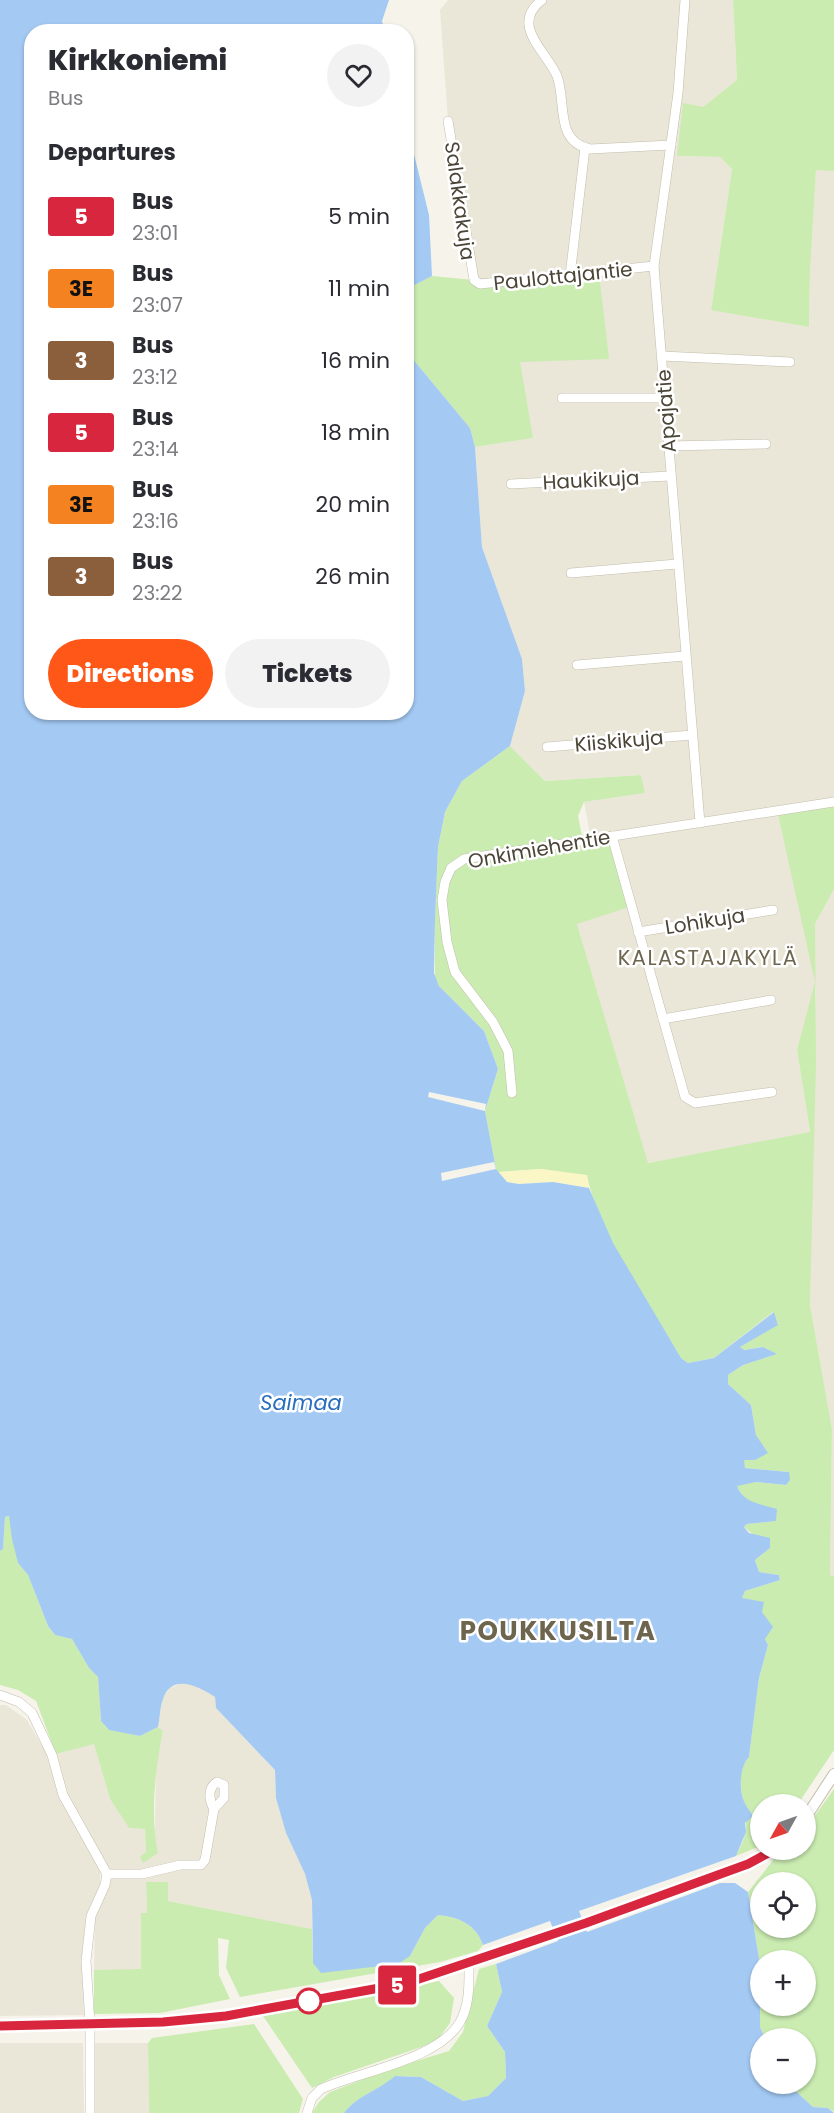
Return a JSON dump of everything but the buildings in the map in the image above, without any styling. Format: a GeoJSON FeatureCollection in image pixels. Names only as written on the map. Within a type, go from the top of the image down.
{"type":"FeatureCollection","features":[{"type":"Feature","properties":{"kind":"street"},"geometry":{"type":"LineString","coordinates":[[542,0],[533,10],[530,18],[532,36],[556,76],[563,102],[565,130],[570,139],[585,148],[671,145]]}},
{"type":"Feature","properties":{"kind":"street","name":"Apajatie"},"geometry":{"type":"LineString","coordinates":[[685,0],[671,145],[654,266],[700,823]]}},
{"type":"Feature","properties":{"kind":"street","name":"Salakkakuja"},"geometry":{"type":"LineString","coordinates":[[448,121],[474,280]]}},
{"type":"Feature","properties":{"kind":"street"},"geometry":{"type":"LineString","coordinates":[[570,276],[585,148]]}},
{"type":"Feature","properties":{"kind":"street","name":"Paulottajantie"},"geometry":{"type":"LineString","coordinates":[[474,280],[480,284],[654,266]]}},
{"type":"Feature","properties":{"kind":"street"},"geometry":{"type":"LineString","coordinates":[[662,356],[790,362]]}},
{"type":"Feature","properties":{"kind":"street"},"geometry":{"type":"LineString","coordinates":[[562,398],[664,398]]}},
{"type":"Feature","properties":{"kind":"street"},"geometry":{"type":"LineString","coordinates":[[669,446],[766,444]]}},
{"type":"Feature","properties":{"kind":"street","name":"Haukikuja"},"geometry":{"type":"LineString","coordinates":[[512,484],[670,476]]}},
{"type":"Feature","properties":{"kind":"street"},"geometry":{"type":"LineString","coordinates":[[571,573],[677,564]]}},
{"type":"Feature","properties":{"kind":"street"},"geometry":{"type":"LineString","coordinates":[[578,665],[685,656]]}},
{"type":"Feature","properties":{"kind":"street","name":"Kiiskikuja"},"geometry":{"type":"LineString","coordinates":[[547,747],[692,735]]}},
{"type":"Feature","properties":{"kind":"street","name":"Onkimiehentie"},"geometry":{"type":"LineString","coordinates":[[512,1093],[508,1052],[492,1022],[455,972],[447,942],[442,900],[445,882],[451,868],[464,859],[834,802]]}},
{"type":"Feature","properties":{"kind":"street"},"geometry":{"type":"LineString","coordinates":[[612,836],[685,1097],[695,1103],[772,1092]]}},
{"type":"Feature","properties":{"kind":"street","name":"Lohikuja"},"geometry":{"type":"LineString","coordinates":[[638,932],[773,910]]}},
{"type":"Feature","properties":{"kind":"street"},"geometry":{"type":"LineString","coordinates":[[663,1019],[771,1000]]}},
{"type":"Feature","properties":{"kind":"street"},"geometry":{"type":"LineString","coordinates":[[0,1695],[19,1702],[32,1713],[52,1755],[63,1795],[107,1874],[105,1885],[91,1916],[86,1961],[90,2024],[90,2113]]}},
{"type":"Feature","properties":{"kind":"street"},"geometry":{"type":"LineString","coordinates":[[816,1802],[834,1774]]}},
{"type":"Feature","properties":{"kind":"street"},"geometry":{"type":"LineString","coordinates":[[107,1874],[142,1874],[180,1865],[201,1865],[205,1860],[214,1809]]}},
{"type":"Feature","properties":{"kind":"street"},"geometry":{"type":"LineString","coordinates":[[0,2026],[163,2022],[241,2013],[407,1983],[586,1923],[755,1860]]}},
{"type":"Feature","properties":{"kind":"street"},"geometry":{"type":"LineString","coordinates":[[307,2113],[312,2098],[321,2089],[431,2050],[447,2037],[460,2022],[470,1991],[469,1964]]}},
{"type":"Feature","properties":{"kind":"shaded area"},"geometry":{"type":"Polygon","coordinates":[[[448,0],[733,0],[737,80],[703,107],[677,156],[720,157],[732,169],[711,309],[809,327],[816,169],[834,171],[834,804],[779,814],[815,980],[815,924],[834,889],[834,1576],[830,1575],[832,1429],[810,1305],[816,985],[797,1050],[810,1133],[647,1163],[577,924],[591,839],[584,802],[645,793],[641,775],[545,781],[510,746],[525,691],[522,659],[482,547],[475,447],[533,438],[474,280],[448,121],[440,10],[448,0]]]}},
{"type":"Feature","properties":{"kind":"shaded area"},"geometry":{"type":"Polygon","coordinates":[[[182,1683],[199,1686],[215,1697],[216,1708],[275,1770],[276,1798],[286,1833],[305,1874],[312,1900],[312,1929],[168,1901],[146,1882],[147,1913],[141,1914],[141,1970],[94,1970],[95,1917],[112,1875],[67,1794],[57,1754],[94,1743],[110,1799],[129,1828],[145,1829],[146,1853],[158,1853],[155,1837],[156,1765],[163,1731],[158,1727],[163,1697],[170,1688],[182,1683]]]}},
{"type":"Feature","properties":{"kind":"shaded area"},"geometry":{"type":"Polygon","coordinates":[[[0,1705],[6,1705],[27,1720],[46,1753],[59,1796],[100,1866],[100,1886],[86,1915],[82,1960],[84,2015],[0,2016],[0,1705]]]}},
{"type":"Feature","properties":{"kind":"shaded area"},"geometry":{"type":"Polygon","coordinates":[[[0,2043],[83,2043],[84,2113],[0,2113],[0,2043]]]}},
{"type":"Feature","properties":{"kind":"shaded area"},"geometry":{"type":"Polygon","coordinates":[[[95,2043],[148,2043],[149,2113],[95,2113],[95,2043]]]}},
{"type":"Feature","properties":{"kind":"green space"},"geometry":{"type":"Polygon","coordinates":[[[733,0],[834,0],[834,171],[816,170],[809,327],[711,310],[732,169],[720,157],[677,156],[683,103],[703,107],[737,80],[733,0]]]}},
{"type":"Feature","properties":{"kind":"green space"},"geometry":{"type":"Polygon","coordinates":[[[599,273],[609,359],[520,362],[533,438],[475,447],[470,428],[414,360],[414,285],[432,276],[474,280],[599,273]]]}},
{"type":"Feature","properties":{"kind":"green space"},"geometry":{"type":"Polygon","coordinates":[[[510,746],[545,781],[641,775],[645,793],[584,802],[578,816],[583,841],[612,836],[632,906],[577,924],[648,1163],[810,1132],[797,1050],[815,982],[778,814],[834,804],[834,889],[815,924],[816,1065],[810,1305],[832,1429],[830,1575],[834,1576],[834,1750],[805,1794],[750,1794],[750,1850],[736,1856],[744,1839],[746,1824],[741,1774],[749,1757],[759,1678],[768,1645],[742,1598],[745,1591],[780,1580],[779,1575],[759,1572],[755,1560],[770,1548],[744,1527],[747,1524],[775,1521],[748,1501],[736,1485],[756,1482],[786,1485],[789,1472],[745,1468],[743,1460],[767,1453],[756,1435],[751,1405],[728,1384],[728,1375],[743,1365],[776,1354],[763,1347],[743,1350],[740,1347],[778,1324],[773,1312],[714,1358],[688,1363],[681,1358],[614,1246],[593,1199],[587,1176],[541,1169],[498,1172],[496,1169],[485,1111],[498,1069],[484,1031],[439,986],[435,978],[438,847],[445,812],[462,781],[510,746]]]}},
{"type":"Feature","properties":{"kind":"green space"},"geometry":{"type":"Polygon","coordinates":[[[10,1516],[18,1563],[28,1575],[48,1626],[55,1635],[72,1639],[89,1668],[98,1677],[101,1721],[108,1729],[140,1736],[158,1727],[163,1731],[155,1792],[154,1823],[158,1853],[143,1863],[140,1857],[146,1852],[145,1829],[129,1828],[110,1799],[94,1744],[56,1754],[36,1701],[18,1690],[0,1685],[0,1551],[3,1549],[5,1517],[10,1516]]]}},
{"type":"Feature","properties":{"kind":"green space"},"geometry":{"type":"Polygon","coordinates":[[[834,1789],[834,2112],[828,2108],[813,2107],[799,2094],[816,2094],[816,2028],[760,2027],[760,2016],[816,2016],[816,1950],[758,1950],[756,1938],[816,1938],[816,1872],[764,1872],[773,1860],[816,1860],[816,1814],[834,1789]]]}},
{"type":"Feature","properties":{"kind":"green space"},"geometry":{"type":"Polygon","coordinates":[[[146,1882],[168,1882],[168,1901],[312,1929],[313,1963],[410,1956],[425,1928],[438,1915],[459,1920],[471,1927],[483,1945],[478,1951],[440,1962],[240,1997],[226,1968],[229,1940],[218,1938],[219,1975],[230,1999],[160,2013],[94,2014],[94,1970],[141,1969],[141,1913],[147,1913],[146,1882]]]}},
{"type":"Feature","properties":{"kind":"green space"},"geometry":{"type":"Polygon","coordinates":[[[496,1964],[502,1992],[487,2026],[505,2052],[506,2078],[488,2096],[463,2101],[421,2077],[396,2076],[356,2101],[344,2113],[312,2113],[319,2102],[330,2092],[393,2068],[449,2051],[463,2032],[479,1969],[496,1964]]]}},
{"type":"Feature","properties":{"kind":"green space"},"geometry":{"type":"Polygon","coordinates":[[[439,1981],[454,1998],[450,2023],[436,2042],[334,2077],[312,2088],[263,2016],[439,1981]]]}},
{"type":"Feature","properties":{"kind":"green space"},"geometry":{"type":"Polygon","coordinates":[[[254,2024],[303,2099],[299,2113],[149,2113],[148,2043],[152,2038],[254,2024]]]}},
{"type":"Feature","properties":{"kind":"sand"},"geometry":{"type":"Polygon","coordinates":[[[541,1169],[587,1175],[589,1188],[553,1182],[519,1184],[507,1182],[498,1172],[541,1169]]]}},
{"type":"Feature","properties":{"kind":"water","name":"Saimaa"},"geometry":{"type":"Polygon","coordinates":[[[0,0],[389,0],[383,24],[24,24],[24,720],[414,720],[414,360],[470,428],[475,447],[482,547],[522,659],[525,691],[510,746],[462,781],[445,812],[438,847],[434,973],[439,986],[484,1031],[498,1069],[485,1111],[496,1169],[507,1182],[519,1184],[553,1182],[589,1188],[613,1243],[681,1358],[688,1363],[714,1358],[774,1312],[778,1325],[740,1347],[744,1350],[763,1347],[777,1354],[743,1365],[728,1375],[728,1384],[751,1405],[756,1435],[768,1453],[755,1460],[744,1460],[745,1468],[789,1472],[790,1480],[786,1485],[756,1482],[737,1486],[748,1499],[777,1509],[776,1521],[747,1524],[744,1527],[749,1533],[770,1538],[770,1548],[755,1560],[759,1572],[779,1575],[780,1580],[745,1591],[742,1598],[764,1602],[762,1612],[773,1627],[765,1639],[768,1645],[759,1678],[749,1757],[741,1777],[743,1799],[750,1812],[750,1819],[745,1823],[746,1832],[736,1856],[579,1911],[587,1932],[720,1883],[735,1883],[748,1892],[750,1938],[756,1938],[758,1950],[750,1950],[750,2016],[760,2016],[760,2028],[750,2028],[750,2094],[799,2094],[813,2107],[828,2108],[834,2113],[344,2113],[356,2101],[395,2076],[421,2077],[463,2101],[488,2096],[506,2078],[505,2052],[487,2026],[502,1992],[496,1964],[558,1941],[550,1921],[483,1945],[476,1932],[465,1923],[438,1915],[425,1928],[410,1956],[398,1964],[321,1973],[313,1963],[312,1900],[305,1874],[286,1833],[276,1798],[275,1770],[216,1708],[215,1697],[187,1684],[173,1686],[167,1691],[162,1702],[158,1727],[140,1736],[109,1730],[101,1721],[98,1677],[89,1668],[72,1639],[55,1635],[48,1626],[28,1575],[18,1563],[9,1516],[5,1517],[3,1549],[0,1551],[0,0]]]}},
{"type":"Feature","properties":{"kind":"water"},"geometry":{"type":"Polygon","coordinates":[[[414,154],[429,215],[432,276],[414,285],[414,154]]]}},
{"type":"Feature","properties":{"kind":"pier"},"geometry":{"type":"Polygon","coordinates":[[[429,1092],[486,1104],[485,1111],[428,1097],[429,1092]]]}},
{"type":"Feature","properties":{"kind":"pier"},"geometry":{"type":"Polygon","coordinates":[[[494,1162],[496,1169],[442,1181],[441,1173],[494,1162]]]}},
{"type":"Feature","properties":{"kind":"bus line","name":"5"},"geometry":{"type":"LineString","coordinates":[[0,2026],[163,2022],[226,2016],[407,1983],[586,1923],[757,1860]]}},
{"type":"Feature","properties":{"kind":"district","name":"KALASTAJAKYLÄ"},"geometry":{"type":"Point","coordinates":[708,958]}},
{"type":"Feature","properties":{"kind":"district","name":"POUKKUSILTA"},"geometry":{"type":"Point","coordinates":[558,1631]}}]}
